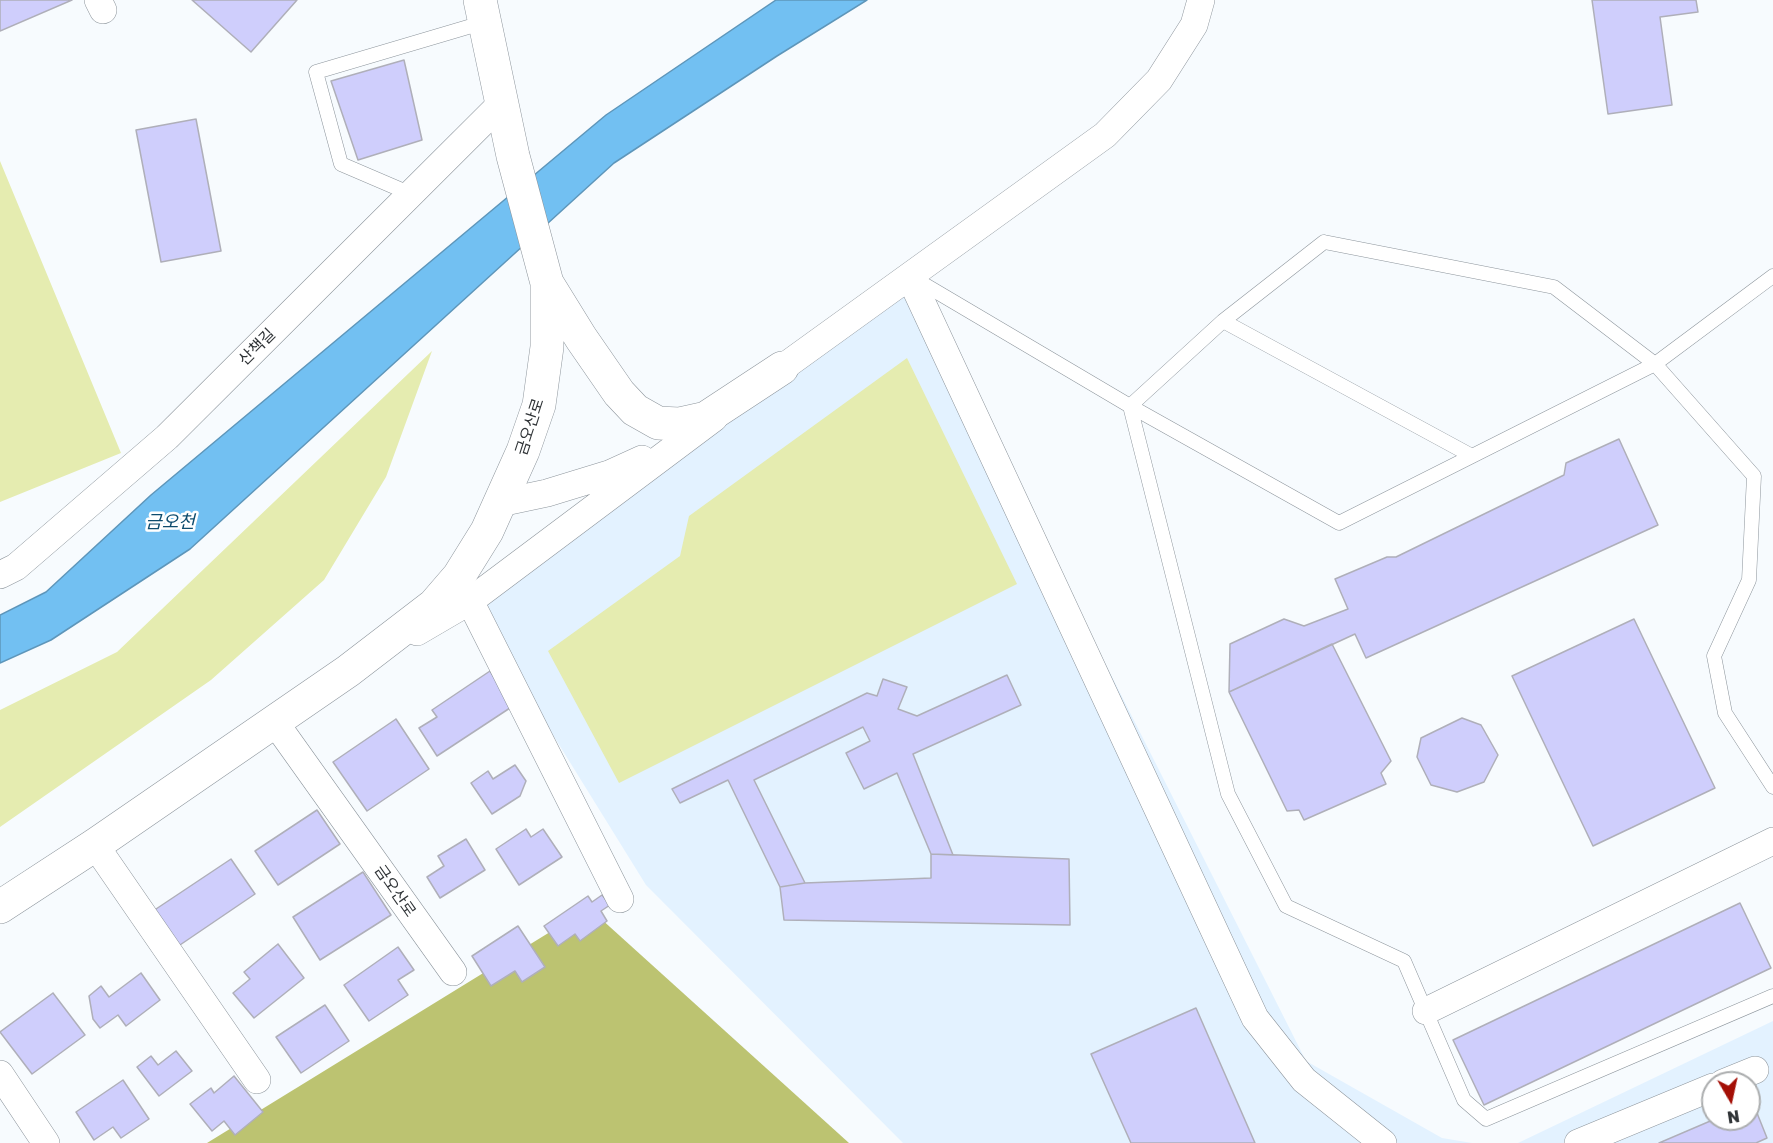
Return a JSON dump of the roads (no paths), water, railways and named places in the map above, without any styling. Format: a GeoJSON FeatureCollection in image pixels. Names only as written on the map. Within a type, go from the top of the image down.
{"type":"FeatureCollection","features":[{"type":"Feature","properties":{"kind":"street"},"geometry":{"type":"LineString","coordinates":[[348,671],[470,601],[782,368],[1105,135],[1159,80],[1194,25],[1201,0]]}},
{"type":"Feature","properties":{"kind":"street","name":"금오산로"},"geometry":{"type":"LineString","coordinates":[[0,907],[95,845],[348,671],[434,605],[465,567],[487,531],[523,451],[539,405],[547,347],[547,283],[513,156],[483,11]]}},
{"type":"Feature","properties":{"kind":"street","name":"산책길"},"geometry":{"type":"LineString","coordinates":[[0,575],[16,567],[167,437],[501,104]]}},
{"type":"Feature","properties":{"kind":"street"},"geometry":{"type":"LineString","coordinates":[[910,277],[1256,1018],[1304,1080],[1383,1143]]}},
{"type":"Feature","properties":{"kind":"street"},"geometry":{"type":"LineString","coordinates":[[547,283],[619,393],[635,410],[658,423],[679,424],[706,418],[782,368]]}},
{"type":"Feature","properties":{"kind":"street"},"geometry":{"type":"LineString","coordinates":[[500,503],[547,494],[609,474],[650,456],[705,425]]}},
{"type":"Feature","properties":{"kind":"street"},"geometry":{"type":"LineString","coordinates":[[470,601],[620,899]]}},
{"type":"Feature","properties":{"kind":"street","name":"금오산로"},"geometry":{"type":"LineString","coordinates":[[274,722],[453,972]]}},
{"type":"Feature","properties":{"kind":"street"},"geometry":{"type":"LineString","coordinates":[[1426,1011],[1773,841]]}},
{"type":"Feature","properties":{"kind":"street"},"geometry":{"type":"LineString","coordinates":[[95,845],[257,1080]]}},
{"type":"Feature","properties":{"kind":"street"},"geometry":{"type":"LineString","coordinates":[[0,1074],[46,1143]]}},
{"type":"Feature","properties":{"kind":"street"},"geometry":{"type":"LineString","coordinates":[[1578,1143],[1701,1092]]}},
{"type":"Feature","properties":{"kind":"lane"},"geometry":{"type":"LineString","coordinates":[[411,194],[341,164],[316,72],[483,11]]}},
{"type":"Feature","properties":{"kind":"lane"},"geometry":{"type":"LineString","coordinates":[[1130,406],[1223,321],[1324,242],[1554,287],[1654,363],[1755,476],[1749,580],[1714,656],[1725,713],[1773,787]]}},
{"type":"Feature","properties":{"kind":"lane"},"geometry":{"type":"LineString","coordinates":[[910,277],[1130,406],[1339,523],[1654,363],[1773,276]]}},
{"type":"Feature","properties":{"kind":"lane"},"geometry":{"type":"LineString","coordinates":[[1223,321],[1472,456]]}},
{"type":"Feature","properties":{"kind":"lane"},"geometry":{"type":"LineString","coordinates":[[1130,406],[1228,794],[1286,906],[1404,961],[1464,1100],[1486,1119],[1773,996]]}},
{"type":"Feature","properties":{"kind":"water","name":"금오천"},"geometry":{"type":"Polygon","coordinates":[[[776,0],[867,0],[614,163],[190,549],[51,640],[0,663],[0,615],[46,592],[151,495],[606,115],[776,0]]]}}]}
